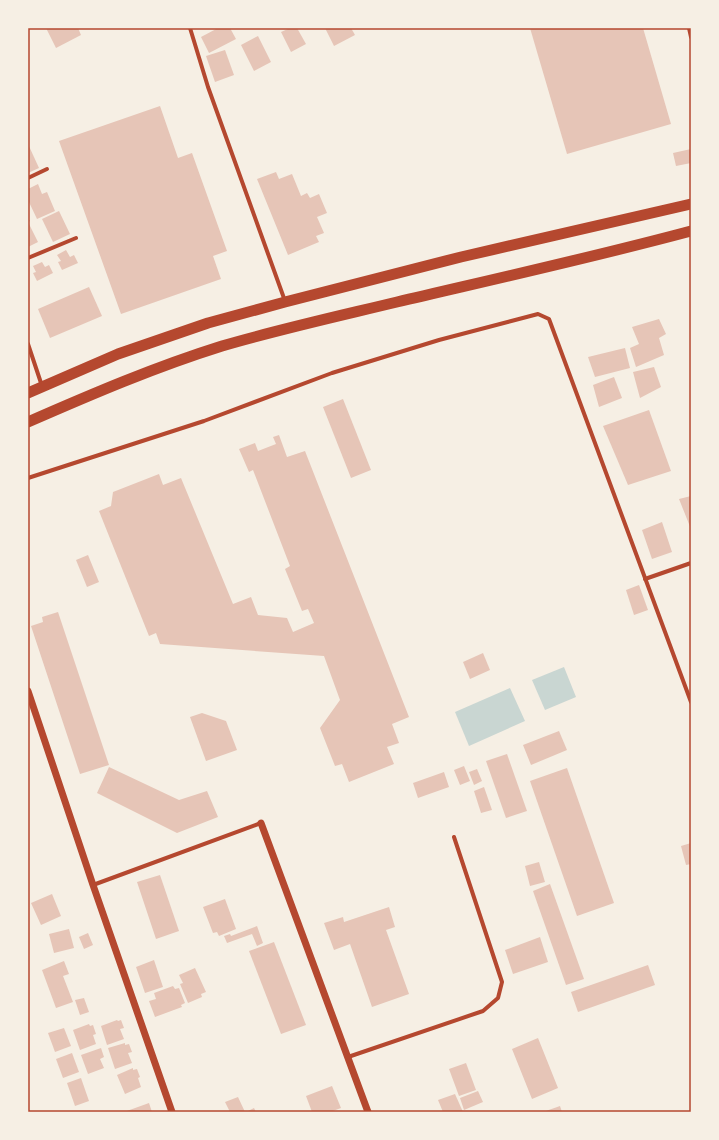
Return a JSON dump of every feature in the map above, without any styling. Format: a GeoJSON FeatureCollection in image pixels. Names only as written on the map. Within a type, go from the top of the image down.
{"type":"FeatureCollection","features":[{"type":"Feature","properties":{"kind":"highway"},"geometry":{"type":"LineString","coordinates":[[28,393],[118,354],[208,323],[461,257],[691,204]]}},
{"type":"Feature","properties":{"kind":"highway"},"geometry":{"type":"LineString","coordinates":[[28,422],[111,386],[160,367],[222,346],[307,323],[610,252],[691,231]]}},
{"type":"Feature","properties":{"kind":"street"},"geometry":{"type":"LineString","coordinates":[[190,28],[208,87],[285,302]]}},
{"type":"Feature","properties":{"kind":"street"},"geometry":{"type":"LineString","coordinates":[[688,28],[691,37]]}},
{"type":"Feature","properties":{"kind":"street"},"geometry":{"type":"LineString","coordinates":[[28,178],[47,169]]}},
{"type":"Feature","properties":{"kind":"street"},"geometry":{"type":"LineString","coordinates":[[28,258],[76,238]]}},
{"type":"Feature","properties":{"kind":"street"},"geometry":{"type":"LineString","coordinates":[[28,478],[204,421],[332,373],[438,340],[538,314],[549,319],[691,702]]}},
{"type":"Feature","properties":{"kind":"street"},"geometry":{"type":"LineString","coordinates":[[28,344],[42,387]]}},
{"type":"Feature","properties":{"kind":"street"},"geometry":{"type":"LineString","coordinates":[[645,579],[691,563]]}},
{"type":"Feature","properties":{"kind":"street"},"geometry":{"type":"LineString","coordinates":[[28,691],[93,885],[172,1112]]}},
{"type":"Feature","properties":{"kind":"street"},"geometry":{"type":"LineString","coordinates":[[93,885],[261,823],[368,1112]]}},
{"type":"Feature","properties":{"kind":"street"},"geometry":{"type":"LineString","coordinates":[[348,1057],[483,1011],[498,998],[502,982],[454,836]]}},
{"type":"Feature","properties":{"kind":"shaded area"},"geometry":{"type":"Polygon","coordinates":[[[564,667],[576,697],[545,710],[532,680],[564,667]]]}},
{"type":"Feature","properties":{"kind":"shaded area"},"geometry":{"type":"Polygon","coordinates":[[[510,688],[525,721],[469,746],[455,712],[510,688]]]}},
{"type":"Feature","properties":{"kind":"building"},"geometry":{"type":"Polygon","coordinates":[[[46,28],[78,28],[81,35],[56,48],[46,28]]]}},
{"type":"Feature","properties":{"kind":"building"},"geometry":{"type":"Polygon","coordinates":[[[218,28],[230,28],[236,39],[209,53],[201,37],[218,28]]]}},
{"type":"Feature","properties":{"kind":"building"},"geometry":{"type":"Polygon","coordinates":[[[290,28],[297,28],[306,44],[291,52],[281,32],[290,28]]]}},
{"type":"Feature","properties":{"kind":"building"},"geometry":{"type":"Polygon","coordinates":[[[325,28],[351,28],[355,35],[334,46],[325,28]]]}},
{"type":"Feature","properties":{"kind":"building"},"geometry":{"type":"Polygon","coordinates":[[[530,28],[643,28],[671,124],[567,154],[530,28]]]}},
{"type":"Feature","properties":{"kind":"building"},"geometry":{"type":"Polygon","coordinates":[[[258,36],[271,62],[254,71],[241,45],[258,36]]]}},
{"type":"Feature","properties":{"kind":"building"},"geometry":{"type":"Polygon","coordinates":[[[225,50],[234,75],[215,82],[206,56],[225,50]]]}},
{"type":"Feature","properties":{"kind":"building"},"geometry":{"type":"Polygon","coordinates":[[[160,106],[178,158],[192,153],[227,251],[213,256],[221,279],[121,314],[59,141],[160,106]]]}},
{"type":"Feature","properties":{"kind":"building"},"geometry":{"type":"Polygon","coordinates":[[[28,144],[39,168],[28,173],[28,144]]]}},
{"type":"Feature","properties":{"kind":"building"},"geometry":{"type":"Polygon","coordinates":[[[691,149],[691,163],[676,166],[673,153],[691,149]]]}},
{"type":"Feature","properties":{"kind":"building"},"geometry":{"type":"Polygon","coordinates":[[[276,172],[279,179],[292,174],[301,196],[307,193],[310,198],[319,194],[327,213],[317,217],[324,233],[316,236],[319,242],[288,255],[257,179],[276,172]]]}},
{"type":"Feature","properties":{"kind":"building"},"geometry":{"type":"Polygon","coordinates":[[[38,184],[42,194],[47,192],[55,211],[37,219],[28,200],[28,189],[38,184]]]}},
{"type":"Feature","properties":{"kind":"building"},"geometry":{"type":"Polygon","coordinates":[[[59,211],[70,234],[53,242],[42,219],[59,211]]]}},
{"type":"Feature","properties":{"kind":"building"},"geometry":{"type":"Polygon","coordinates":[[[28,222],[38,242],[28,247],[28,222]]]}},
{"type":"Feature","properties":{"kind":"building"},"geometry":{"type":"Polygon","coordinates":[[[66,250],[70,257],[74,255],[78,263],[62,270],[58,262],[61,261],[57,255],[66,250]]]}},
{"type":"Feature","properties":{"kind":"building"},"geometry":{"type":"Polygon","coordinates":[[[42,262],[45,267],[49,265],[53,273],[37,281],[33,273],[36,272],[33,266],[42,262]]]}},
{"type":"Feature","properties":{"kind":"building"},"geometry":{"type":"Polygon","coordinates":[[[89,287],[102,316],[50,338],[38,309],[89,287]]]}},
{"type":"Feature","properties":{"kind":"building"},"geometry":{"type":"Polygon","coordinates":[[[659,319],[666,334],[659,338],[664,355],[636,367],[630,348],[639,344],[632,327],[659,319]]]}},
{"type":"Feature","properties":{"kind":"building"},"geometry":{"type":"Polygon","coordinates":[[[625,348],[630,368],[595,377],[588,357],[625,348]]]}},
{"type":"Feature","properties":{"kind":"building"},"geometry":{"type":"Polygon","coordinates":[[[654,367],[661,387],[640,398],[633,372],[654,367]]]}},
{"type":"Feature","properties":{"kind":"building"},"geometry":{"type":"Polygon","coordinates":[[[614,377],[622,398],[599,407],[593,385],[614,377]]]}},
{"type":"Feature","properties":{"kind":"building"},"geometry":{"type":"Polygon","coordinates":[[[343,399],[371,470],[351,478],[323,407],[343,399]]]}},
{"type":"Feature","properties":{"kind":"building"},"geometry":{"type":"Polygon","coordinates":[[[649,410],[671,471],[628,485],[603,426],[649,410]]]}},
{"type":"Feature","properties":{"kind":"building"},"geometry":{"type":"Polygon","coordinates":[[[279,435],[287,457],[305,451],[409,717],[392,724],[399,743],[387,747],[394,764],[349,782],[342,764],[335,766],[320,728],[340,700],[324,656],[160,644],[156,633],[149,636],[99,511],[111,506],[113,492],[159,474],[163,485],[181,478],[233,604],[251,597],[258,615],[287,618],[293,632],[314,623],[308,609],[302,611],[285,569],[290,566],[253,470],[249,472],[239,449],[255,443],[258,451],[276,444],[273,437],[279,435]]]}},
{"type":"Feature","properties":{"kind":"building"},"geometry":{"type":"Polygon","coordinates":[[[691,496],[691,529],[679,499],[691,496]]]}},
{"type":"Feature","properties":{"kind":"building"},"geometry":{"type":"Polygon","coordinates":[[[662,522],[672,552],[652,559],[642,530],[662,522]]]}},
{"type":"Feature","properties":{"kind":"building"},"geometry":{"type":"Polygon","coordinates":[[[88,555],[99,582],[87,587],[76,560],[88,555]]]}},
{"type":"Feature","properties":{"kind":"building"},"geometry":{"type":"Polygon","coordinates":[[[639,585],[648,610],[634,615],[626,590],[639,585]]]}},
{"type":"Feature","properties":{"kind":"building"},"geometry":{"type":"Polygon","coordinates":[[[58,612],[109,765],[80,774],[31,626],[43,622],[42,617],[58,612]]]}},
{"type":"Feature","properties":{"kind":"building"},"geometry":{"type":"Polygon","coordinates":[[[483,653],[490,670],[470,679],[463,662],[483,653]]]}},
{"type":"Feature","properties":{"kind":"building"},"geometry":{"type":"Polygon","coordinates":[[[202,713],[226,721],[237,750],[206,761],[190,717],[202,713]]]}},
{"type":"Feature","properties":{"kind":"building"},"geometry":{"type":"Polygon","coordinates":[[[559,731],[567,750],[531,765],[523,745],[559,731]]]}},
{"type":"Feature","properties":{"kind":"building"},"geometry":{"type":"Polygon","coordinates":[[[507,754],[527,811],[506,818],[486,761],[507,754]]]}},
{"type":"Feature","properties":{"kind":"building"},"geometry":{"type":"Polygon","coordinates":[[[464,766],[470,781],[460,785],[454,770],[464,766]]]}},
{"type":"Feature","properties":{"kind":"building"},"geometry":{"type":"Polygon","coordinates":[[[109,767],[179,800],[207,791],[218,817],[177,833],[97,793],[109,767]]]}},
{"type":"Feature","properties":{"kind":"building"},"geometry":{"type":"Polygon","coordinates":[[[567,768],[614,903],[577,916],[530,781],[567,768]]]}},
{"type":"Feature","properties":{"kind":"building"},"geometry":{"type":"Polygon","coordinates":[[[477,769],[482,781],[474,785],[469,772],[477,769]]]}},
{"type":"Feature","properties":{"kind":"building"},"geometry":{"type":"Polygon","coordinates":[[[444,772],[449,787],[418,798],[413,783],[444,772]]]}},
{"type":"Feature","properties":{"kind":"building"},"geometry":{"type":"Polygon","coordinates":[[[484,787],[492,810],[481,813],[474,791],[484,787]]]}},
{"type":"Feature","properties":{"kind":"building"},"geometry":{"type":"Polygon","coordinates":[[[691,843],[691,864],[686,865],[681,846],[691,843]]]}},
{"type":"Feature","properties":{"kind":"building"},"geometry":{"type":"Polygon","coordinates":[[[539,862],[545,882],[530,886],[525,866],[539,862]]]}},
{"type":"Feature","properties":{"kind":"building"},"geometry":{"type":"Polygon","coordinates":[[[160,875],[179,931],[156,939],[137,882],[160,875]]]}},
{"type":"Feature","properties":{"kind":"building"},"geometry":{"type":"Polygon","coordinates":[[[550,884],[584,979],[566,985],[533,891],[550,884]]]}},
{"type":"Feature","properties":{"kind":"building"},"geometry":{"type":"Polygon","coordinates":[[[52,894],[61,916],[41,925],[31,903],[52,894]]]}},
{"type":"Feature","properties":{"kind":"building"},"geometry":{"type":"Polygon","coordinates":[[[225,899],[236,929],[219,936],[217,932],[213,933],[203,907],[225,899]]]}},
{"type":"Feature","properties":{"kind":"building"},"geometry":{"type":"Polygon","coordinates":[[[389,907],[395,927],[386,930],[409,994],[372,1007],[350,944],[334,950],[324,923],[343,917],[344,922],[389,907]]]}},
{"type":"Feature","properties":{"kind":"building"},"geometry":{"type":"Polygon","coordinates":[[[257,926],[263,943],[257,946],[252,934],[227,943],[224,936],[230,934],[231,936],[257,926]]]}},
{"type":"Feature","properties":{"kind":"building"},"geometry":{"type":"Polygon","coordinates":[[[69,929],[74,948],[54,953],[49,934],[69,929]]]}},
{"type":"Feature","properties":{"kind":"building"},"geometry":{"type":"Polygon","coordinates":[[[88,933],[93,945],[84,949],[79,937],[88,933]]]}},
{"type":"Feature","properties":{"kind":"building"},"geometry":{"type":"Polygon","coordinates":[[[540,937],[548,962],[513,974],[505,950],[540,937]]]}},
{"type":"Feature","properties":{"kind":"building"},"geometry":{"type":"Polygon","coordinates":[[[274,942],[306,1025],[281,1034],[249,951],[274,942]]]}},
{"type":"Feature","properties":{"kind":"building"},"geometry":{"type":"Polygon","coordinates":[[[154,960],[163,987],[145,993],[136,967],[154,960]]]}},
{"type":"Feature","properties":{"kind":"building"},"geometry":{"type":"Polygon","coordinates":[[[64,961],[69,974],[63,976],[73,1002],[56,1008],[42,970],[64,961]]]}},
{"type":"Feature","properties":{"kind":"building"},"geometry":{"type":"Polygon","coordinates":[[[648,965],[655,985],[578,1012],[571,992],[648,965]]]}},
{"type":"Feature","properties":{"kind":"building"},"geometry":{"type":"Polygon","coordinates":[[[195,968],[206,992],[201,994],[202,997],[188,1003],[180,984],[183,983],[179,975],[195,968]]]}},
{"type":"Feature","properties":{"kind":"building"},"geometry":{"type":"Polygon","coordinates":[[[173,986],[175,989],[179,988],[185,1003],[181,1005],[182,1007],[155,1017],[149,1001],[156,999],[154,993],[173,986]]]}},
{"type":"Feature","properties":{"kind":"building"},"geometry":{"type":"Polygon","coordinates":[[[84,998],[89,1012],[80,1015],[75,1000],[84,998]]]}},
{"type":"Feature","properties":{"kind":"building"},"geometry":{"type":"Polygon","coordinates":[[[121,1020],[124,1028],[120,1029],[124,1039],[107,1045],[101,1026],[121,1020]]]}},
{"type":"Feature","properties":{"kind":"building"},"geometry":{"type":"Polygon","coordinates":[[[89,1024],[90,1026],[93,1025],[96,1034],[93,1035],[96,1044],[80,1050],[73,1030],[89,1024]]]}},
{"type":"Feature","properties":{"kind":"building"},"geometry":{"type":"Polygon","coordinates":[[[64,1028],[71,1046],[55,1052],[48,1033],[64,1028]]]}},
{"type":"Feature","properties":{"kind":"building"},"geometry":{"type":"Polygon","coordinates":[[[538,1038],[558,1088],[532,1099],[512,1049],[538,1038]]]}},
{"type":"Feature","properties":{"kind":"building"},"geometry":{"type":"Polygon","coordinates":[[[125,1043],[125,1045],[129,1044],[132,1052],[128,1053],[132,1063],[115,1069],[108,1048],[125,1043]]]}},
{"type":"Feature","properties":{"kind":"building"},"geometry":{"type":"Polygon","coordinates":[[[101,1048],[104,1057],[100,1059],[104,1068],[88,1074],[81,1055],[101,1048]]]}},
{"type":"Feature","properties":{"kind":"building"},"geometry":{"type":"Polygon","coordinates":[[[72,1053],[79,1072],[63,1078],[56,1059],[72,1053]]]}},
{"type":"Feature","properties":{"kind":"building"},"geometry":{"type":"Polygon","coordinates":[[[466,1063],[476,1090],[459,1096],[449,1069],[466,1063]]]}},
{"type":"Feature","properties":{"kind":"building"},"geometry":{"type":"Polygon","coordinates":[[[133,1068],[133,1070],[137,1069],[141,1087],[125,1094],[117,1075],[133,1068]]]}},
{"type":"Feature","properties":{"kind":"building"},"geometry":{"type":"Polygon","coordinates":[[[81,1078],[89,1101],[75,1106],[67,1083],[81,1078]]]}},
{"type":"Feature","properties":{"kind":"building"},"geometry":{"type":"Polygon","coordinates":[[[332,1086],[341,1108],[330,1112],[312,1112],[306,1096],[332,1086]]]}},
{"type":"Feature","properties":{"kind":"building"},"geometry":{"type":"Polygon","coordinates":[[[478,1091],[483,1102],[464,1110],[460,1098],[478,1091]]]}},
{"type":"Feature","properties":{"kind":"building"},"geometry":{"type":"Polygon","coordinates":[[[455,1094],[463,1112],[443,1112],[438,1100],[455,1094]]]}},
{"type":"Feature","properties":{"kind":"building"},"geometry":{"type":"Polygon","coordinates":[[[238,1097],[245,1112],[230,1112],[225,1102],[238,1097]]]}},
{"type":"Feature","properties":{"kind":"building"},"geometry":{"type":"Polygon","coordinates":[[[149,1103],[152,1112],[124,1112],[149,1103]]]}},
{"type":"Feature","properties":{"kind":"building"},"geometry":{"type":"Polygon","coordinates":[[[560,1106],[562,1112],[543,1112],[560,1106]]]}},
{"type":"Feature","properties":{"kind":"building"},"geometry":{"type":"Polygon","coordinates":[[[254,1108],[256,1112],[246,1112],[254,1108]]]}}]}
